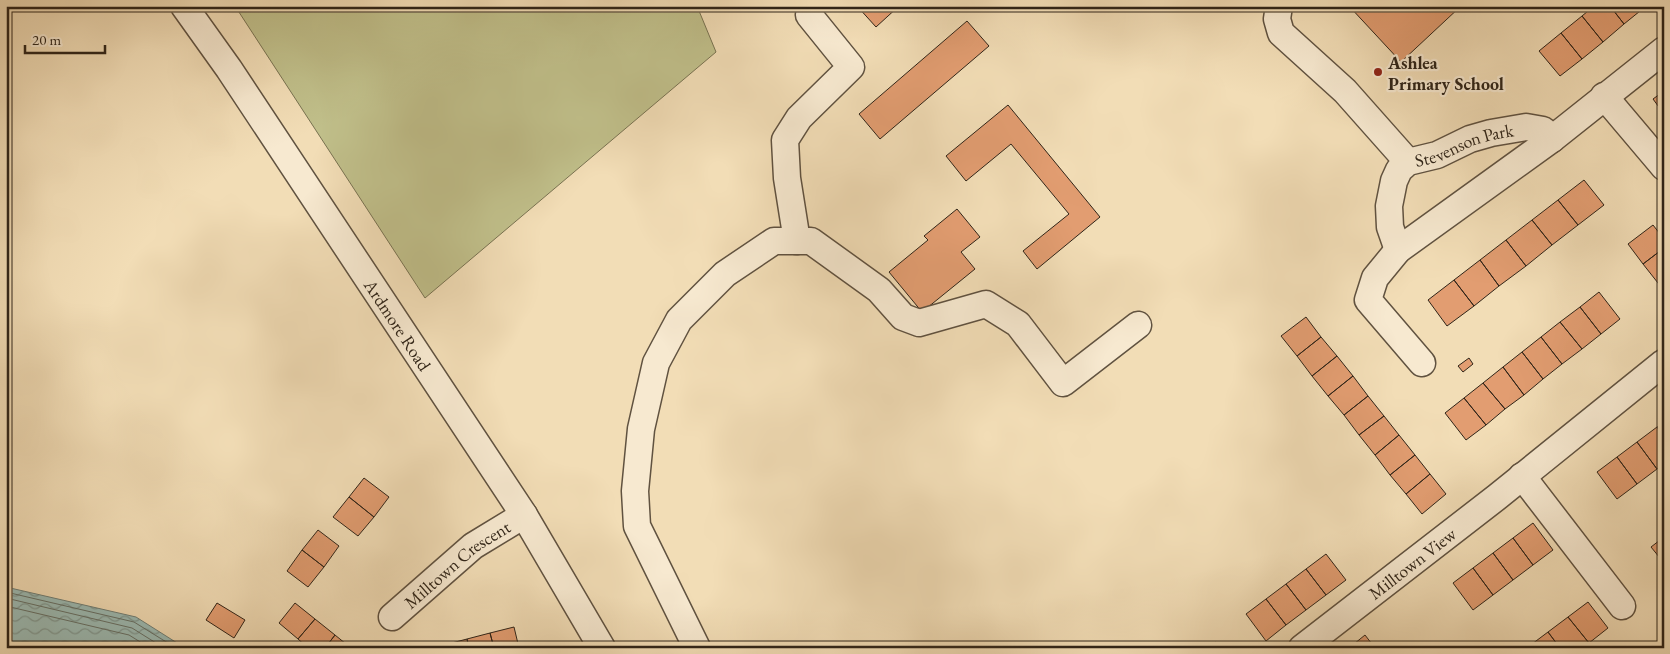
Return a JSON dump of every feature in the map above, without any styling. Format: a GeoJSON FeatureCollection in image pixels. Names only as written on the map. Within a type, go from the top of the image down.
{"type":"FeatureCollection","features":[{"type":"Feature","properties":{"kind":"street","name":"Ardmore Road"},"geometry":{"type":"LineString","coordinates":[[184,6],[229,69],[524,515],[602,648]]}},
{"type":"Feature","properties":{"kind":"street"},"geometry":{"type":"LineString","coordinates":[[1279,6],[1277,19],[1281,33],[1345,91],[1408,162]]}},
{"type":"Feature","properties":{"kind":"street"},"geometry":{"type":"LineString","coordinates":[[797,241],[784,140],[799,118],[851,67],[809,15]]}},
{"type":"Feature","properties":{"kind":"street","name":"Stevenson Park"},"geometry":{"type":"LineString","coordinates":[[1422,363],[1368,300],[1375,278],[1398,250],[1552,139],[1664,50]]}},
{"type":"Feature","properties":{"kind":"street"},"geometry":{"type":"LineString","coordinates":[[1604,96],[1664,167]]}},
{"type":"Feature","properties":{"kind":"street","name":"Stevenson Park"},"geometry":{"type":"LineString","coordinates":[[1398,250],[1390,227],[1389,206],[1394,181],[1399,170],[1408,162],[1438,155],[1470,139],[1500,131],[1526,127],[1543,130],[1552,139]]}},
{"type":"Feature","properties":{"kind":"street"},"geometry":{"type":"LineString","coordinates":[[697,648],[638,526],[635,491],[641,430],[656,362],[679,320],[725,274],[774,241],[811,242],[879,290],[903,317],[919,323],[986,304],[1018,324],[1063,382],[1138,325]]}},
{"type":"Feature","properties":{"kind":"street","name":"Milltown View"},"geometry":{"type":"LineString","coordinates":[[1302,648],[1362,603],[1663,363]]}},
{"type":"Feature","properties":{"kind":"street"},"geometry":{"type":"LineString","coordinates":[[1522,476],[1622,606]]}},
{"type":"Feature","properties":{"kind":"street","name":"Milltown Crescent"},"geometry":{"type":"LineString","coordinates":[[392,616],[473,546],[524,515]]}},
{"type":"Feature","properties":{"kind":"shaded area"},"geometry":{"type":"Polygon","coordinates":[[[235,6],[697,6],[716,52],[425,298],[235,6]]]}},
{"type":"Feature","properties":{"kind":"water"},"geometry":{"type":"Polygon","coordinates":[[[6,587],[136,617],[185,648],[6,648],[6,587]]]}},
{"type":"Feature","properties":{"kind":"building"},"geometry":{"type":"Polygon","coordinates":[[[857,6],[899,6],[876,27],[857,6]]]}},
{"type":"Feature","properties":{"kind":"building"},"geometry":{"type":"Polygon","coordinates":[[[1349,6],[1461,6],[1401,62],[1349,6]]]}},
{"type":"Feature","properties":{"kind":"building"},"geometry":{"type":"Polygon","coordinates":[[[1594,6],[1610,6],[1624,24],[1603,42],[1582,16],[1594,6]]]}},
{"type":"Feature","properties":{"kind":"building"},"geometry":{"type":"Polygon","coordinates":[[[1610,6],[1645,6],[1645,7],[1624,24],[1610,6]]]}},
{"type":"Feature","properties":{"kind":"building"},"geometry":{"type":"Polygon","coordinates":[[[1582,16],[1603,42],[1582,59],[1561,33],[1582,16]]]}},
{"type":"Feature","properties":{"kind":"building"},"geometry":{"type":"Polygon","coordinates":[[[967,21],[989,46],[880,139],[859,114],[967,21]]]}},
{"type":"Feature","properties":{"kind":"building"},"geometry":{"type":"Polygon","coordinates":[[[1561,33],[1582,59],[1560,76],[1539,51],[1561,33]]]}},
{"type":"Feature","properties":{"kind":"building"},"geometry":{"type":"Polygon","coordinates":[[[1664,91],[1664,114],[1653,99],[1664,91]]]}},
{"type":"Feature","properties":{"kind":"building"},"geometry":{"type":"Polygon","coordinates":[[[1008,105],[1100,217],[1037,269],[1023,251],[1069,214],[1011,144],[966,181],[946,156],[1008,105]]]}},
{"type":"Feature","properties":{"kind":"building"},"geometry":{"type":"Polygon","coordinates":[[[1584,180],[1604,205],[1578,225],[1558,200],[1584,180]]]}},
{"type":"Feature","properties":{"kind":"building"},"geometry":{"type":"Polygon","coordinates":[[[1558,200],[1578,225],[1552,245],[1532,220],[1558,200]]]}},
{"type":"Feature","properties":{"kind":"building"},"geometry":{"type":"Polygon","coordinates":[[[957,209],[980,237],[961,252],[975,269],[922,312],[889,272],[928,240],[924,236],[957,209]]]}},
{"type":"Feature","properties":{"kind":"building"},"geometry":{"type":"Polygon","coordinates":[[[1532,220],[1552,245],[1526,266],[1506,240],[1532,220]]]}},
{"type":"Feature","properties":{"kind":"building"},"geometry":{"type":"Polygon","coordinates":[[[1653,225],[1664,239],[1664,248],[1643,264],[1628,244],[1653,225]]]}},
{"type":"Feature","properties":{"kind":"building"},"geometry":{"type":"Polygon","coordinates":[[[1506,240],[1526,266],[1499,286],[1480,260],[1506,240]]]}},
{"type":"Feature","properties":{"kind":"building"},"geometry":{"type":"Polygon","coordinates":[[[1664,248],[1664,279],[1658,283],[1643,264],[1664,248]]]}},
{"type":"Feature","properties":{"kind":"building"},"geometry":{"type":"Polygon","coordinates":[[[1480,260],[1499,286],[1474,306],[1454,280],[1480,260]]]}},
{"type":"Feature","properties":{"kind":"building"},"geometry":{"type":"Polygon","coordinates":[[[1664,279],[1664,291],[1658,283],[1664,279]]]}},
{"type":"Feature","properties":{"kind":"building"},"geometry":{"type":"Polygon","coordinates":[[[1454,280],[1474,306],[1447,326],[1428,300],[1454,280]]]}},
{"type":"Feature","properties":{"kind":"building"},"geometry":{"type":"Polygon","coordinates":[[[1599,292],[1620,319],[1601,334],[1580,307],[1599,292]]]}},
{"type":"Feature","properties":{"kind":"building"},"geometry":{"type":"Polygon","coordinates":[[[1580,307],[1601,334],[1582,349],[1560,322],[1580,307]]]}},
{"type":"Feature","properties":{"kind":"building"},"geometry":{"type":"Polygon","coordinates":[[[1306,317],[1321,337],[1297,356],[1281,336],[1306,317]]]}},
{"type":"Feature","properties":{"kind":"building"},"geometry":{"type":"Polygon","coordinates":[[[1560,322],[1582,349],[1562,364],[1541,337],[1560,322]]]}},
{"type":"Feature","properties":{"kind":"building"},"geometry":{"type":"Polygon","coordinates":[[[1321,337],[1337,356],[1312,376],[1297,356],[1321,337]]]}},
{"type":"Feature","properties":{"kind":"building"},"geometry":{"type":"Polygon","coordinates":[[[1541,337],[1562,364],[1543,379],[1522,352],[1541,337]]]}},
{"type":"Feature","properties":{"kind":"building"},"geometry":{"type":"Polygon","coordinates":[[[1522,352],[1543,379],[1524,395],[1503,367],[1522,352]]]}},
{"type":"Feature","properties":{"kind":"building"},"geometry":{"type":"Polygon","coordinates":[[[1337,356],[1353,376],[1328,396],[1312,376],[1337,356]]]}},
{"type":"Feature","properties":{"kind":"building"},"geometry":{"type":"Polygon","coordinates":[[[1469,358],[1473,364],[1463,372],[1458,366],[1469,358]]]}},
{"type":"Feature","properties":{"kind":"building"},"geometry":{"type":"Polygon","coordinates":[[[1503,367],[1524,395],[1505,409],[1483,383],[1503,367]]]}},
{"type":"Feature","properties":{"kind":"building"},"geometry":{"type":"Polygon","coordinates":[[[1353,376],[1368,396],[1344,415],[1328,396],[1353,376]]]}},
{"type":"Feature","properties":{"kind":"building"},"geometry":{"type":"Polygon","coordinates":[[[1483,383],[1505,409],[1486,425],[1464,398],[1483,383]]]}},
{"type":"Feature","properties":{"kind":"building"},"geometry":{"type":"Polygon","coordinates":[[[1368,396],[1384,416],[1359,435],[1344,415],[1368,396]]]}},
{"type":"Feature","properties":{"kind":"building"},"geometry":{"type":"Polygon","coordinates":[[[1464,398],[1486,425],[1466,440],[1445,413],[1464,398]]]}},
{"type":"Feature","properties":{"kind":"building"},"geometry":{"type":"Polygon","coordinates":[[[1384,416],[1399,435],[1375,455],[1359,435],[1384,416]]]}},
{"type":"Feature","properties":{"kind":"building"},"geometry":{"type":"Polygon","coordinates":[[[1664,422],[1664,436],[1657,427],[1664,422]]]}},
{"type":"Feature","properties":{"kind":"building"},"geometry":{"type":"Polygon","coordinates":[[[1657,427],[1664,436],[1664,464],[1657,469],[1637,442],[1657,427]]]}},
{"type":"Feature","properties":{"kind":"building"},"geometry":{"type":"Polygon","coordinates":[[[1399,435],[1415,455],[1390,475],[1375,455],[1399,435]]]}},
{"type":"Feature","properties":{"kind":"building"},"geometry":{"type":"Polygon","coordinates":[[[1637,442],[1657,469],[1637,484],[1617,457],[1637,442]]]}},
{"type":"Feature","properties":{"kind":"building"},"geometry":{"type":"Polygon","coordinates":[[[1415,455],[1430,474],[1406,494],[1390,475],[1415,455]]]}},
{"type":"Feature","properties":{"kind":"building"},"geometry":{"type":"Polygon","coordinates":[[[1617,457],[1637,484],[1617,499],[1597,472],[1617,457]]]}},
{"type":"Feature","properties":{"kind":"building"},"geometry":{"type":"Polygon","coordinates":[[[1430,474],[1446,494],[1422,514],[1406,494],[1430,474]]]}},
{"type":"Feature","properties":{"kind":"building"},"geometry":{"type":"Polygon","coordinates":[[[364,478],[389,497],[374,517],[349,497],[364,478]]]}},
{"type":"Feature","properties":{"kind":"building"},"geometry":{"type":"Polygon","coordinates":[[[349,497],[374,517],[358,536],[333,517],[349,497]]]}},
{"type":"Feature","properties":{"kind":"building"},"geometry":{"type":"Polygon","coordinates":[[[1533,523],[1553,550],[1533,565],[1513,538],[1533,523]]]}},
{"type":"Feature","properties":{"kind":"building"},"geometry":{"type":"Polygon","coordinates":[[[318,530],[339,546],[324,567],[302,550],[318,530]]]}},
{"type":"Feature","properties":{"kind":"building"},"geometry":{"type":"Polygon","coordinates":[[[1664,537],[1664,563],[1651,547],[1664,537]]]}},
{"type":"Feature","properties":{"kind":"building"},"geometry":{"type":"Polygon","coordinates":[[[1513,538],[1533,565],[1513,580],[1493,553],[1513,538]]]}},
{"type":"Feature","properties":{"kind":"building"},"geometry":{"type":"Polygon","coordinates":[[[302,550],[324,567],[308,587],[287,571],[302,550]]]}},
{"type":"Feature","properties":{"kind":"building"},"geometry":{"type":"Polygon","coordinates":[[[1493,553],[1513,580],[1493,595],[1473,568],[1493,553]]]}},
{"type":"Feature","properties":{"kind":"building"},"geometry":{"type":"Polygon","coordinates":[[[1326,554],[1346,580],[1326,595],[1306,569],[1326,554]]]}},
{"type":"Feature","properties":{"kind":"building"},"geometry":{"type":"Polygon","coordinates":[[[1473,568],[1493,595],[1473,610],[1453,583],[1473,568]]]}},
{"type":"Feature","properties":{"kind":"building"},"geometry":{"type":"Polygon","coordinates":[[[1306,569],[1326,595],[1306,610],[1286,584],[1306,569]]]}},
{"type":"Feature","properties":{"kind":"building"},"geometry":{"type":"Polygon","coordinates":[[[1286,584],[1306,610],[1286,625],[1266,599],[1286,584]]]}},
{"type":"Feature","properties":{"kind":"building"},"geometry":{"type":"Polygon","coordinates":[[[1266,599],[1286,625],[1266,641],[1246,614],[1266,599]]]}},
{"type":"Feature","properties":{"kind":"building"},"geometry":{"type":"Polygon","coordinates":[[[1588,602],[1608,628],[1589,643],[1568,617],[1588,602]]]}},
{"type":"Feature","properties":{"kind":"building"},"geometry":{"type":"Polygon","coordinates":[[[217,603],[245,620],[234,638],[206,620],[217,603]]]}},
{"type":"Feature","properties":{"kind":"building"},"geometry":{"type":"Polygon","coordinates":[[[295,603],[315,619],[298,639],[279,623],[295,603]]]}},
{"type":"Feature","properties":{"kind":"building"},"geometry":{"type":"Polygon","coordinates":[[[1568,617],[1589,643],[1583,648],[1560,648],[1548,632],[1568,617]]]}},
{"type":"Feature","properties":{"kind":"building"},"geometry":{"type":"Polygon","coordinates":[[[315,619],[335,635],[325,648],[308,648],[298,639],[315,619]]]}},
{"type":"Feature","properties":{"kind":"building"},"geometry":{"type":"Polygon","coordinates":[[[514,627],[519,648],[494,648],[490,633],[514,627]]]}},
{"type":"Feature","properties":{"kind":"building"},"geometry":{"type":"Polygon","coordinates":[[[1548,632],[1560,648],[1528,647],[1548,632]]]}},
{"type":"Feature","properties":{"kind":"building"},"geometry":{"type":"Polygon","coordinates":[[[490,633],[494,648],[469,648],[467,639],[490,633]]]}},
{"type":"Feature","properties":{"kind":"building"},"geometry":{"type":"Polygon","coordinates":[[[335,635],[351,648],[325,648],[335,635]]]}},
{"type":"Feature","properties":{"kind":"building"},"geometry":{"type":"Polygon","coordinates":[[[1365,635],[1375,648],[1349,648],[1365,635]]]}},
{"type":"Feature","properties":{"kind":"building"},"geometry":{"type":"Polygon","coordinates":[[[467,639],[469,648],[444,648],[444,645],[467,639]]]}},
{"type":"Feature","properties":{"kind":"building"},"geometry":{"type":"Polygon","coordinates":[[[1216,642],[1220,648],[1208,648],[1216,642]]]}},
{"type":"Feature","properties":{"kind":"place","name":"Ashlea Primary School"},"geometry":{"type":"Point","coordinates":[1378,72]}}]}
